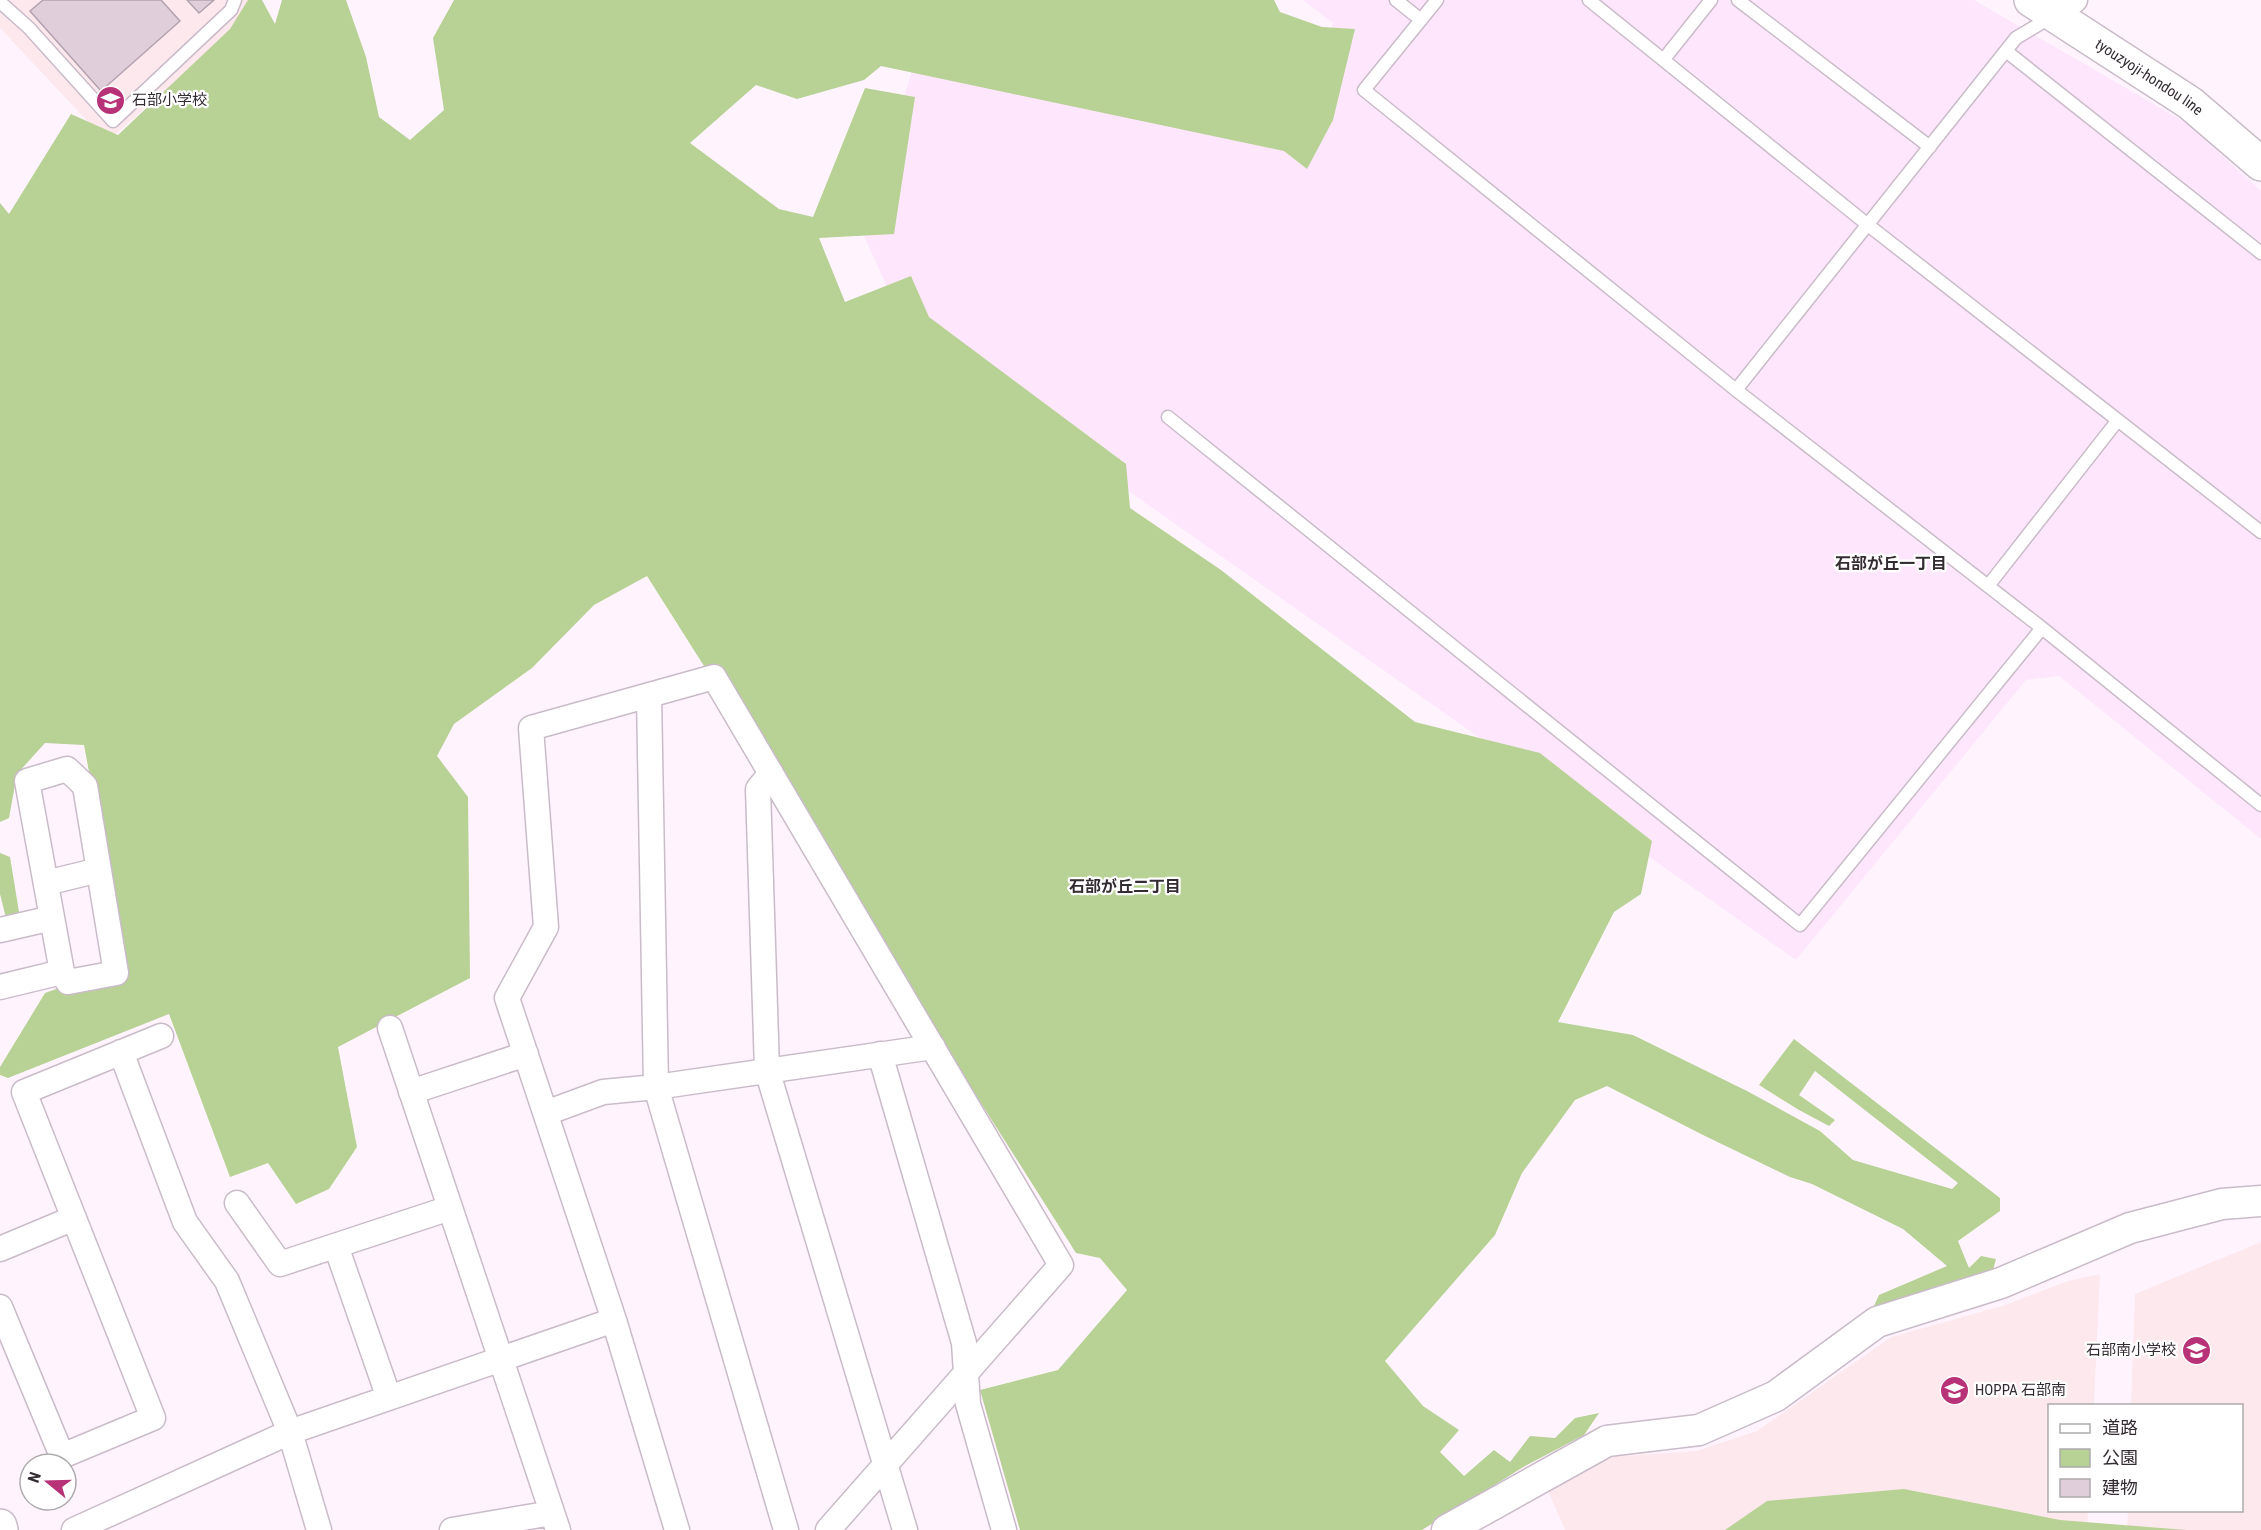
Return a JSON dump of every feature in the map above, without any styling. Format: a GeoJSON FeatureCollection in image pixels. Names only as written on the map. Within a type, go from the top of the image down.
{"type":"FeatureCollection","features":[{"type":"Feature","properties":{"kind":"main road","name":"tyouzyoji-hondou line"},"geometry":{"type":"LineString","coordinates":[[2053,5],[2190,103],[2261,164]]}},
{"type":"Feature","properties":{"kind":"street"},"geometry":{"type":"LineString","coordinates":[[677,1530],[614,1320],[507,998],[546,927],[531,728],[714,677],[1061,1265],[828,1530]]}},
{"type":"Feature","properties":{"kind":"street"},"geometry":{"type":"LineString","coordinates":[[649,695],[656,1087],[786,1530]]}},
{"type":"Feature","properties":{"kind":"street"},"geometry":{"type":"LineString","coordinates":[[67,769],[85,786],[99,870],[116,973],[68,982],[62,972],[27,781],[67,769]]}},
{"type":"Feature","properties":{"kind":"street"},"geometry":{"type":"LineString","coordinates":[[771,773],[758,789],[767,1070],[905,1530]]}},
{"type":"Feature","properties":{"kind":"street"},"geometry":{"type":"LineString","coordinates":[[46,883],[99,870]]}},
{"type":"Feature","properties":{"kind":"street"},"geometry":{"type":"LineString","coordinates":[[0,930],[52,918]]}},
{"type":"Feature","properties":{"kind":"street"},"geometry":{"type":"LineString","coordinates":[[0,987],[62,972]]}},
{"type":"Feature","properties":{"kind":"street"},"geometry":{"type":"LineString","coordinates":[[390,1029],[555,1521],[452,1530]]}},
{"type":"Feature","properties":{"kind":"street"},"geometry":{"type":"LineString","coordinates":[[0,1306],[62,1456],[153,1418],[24,1092],[161,1036]]}},
{"type":"Feature","properties":{"kind":"street"},"geometry":{"type":"LineString","coordinates":[[546,1113],[603,1092],[656,1087],[933,1047]]}},
{"type":"Feature","properties":{"kind":"street"},"geometry":{"type":"LineString","coordinates":[[121,1052],[185,1222],[227,1281],[290,1432],[319,1530]]}},
{"type":"Feature","properties":{"kind":"street"},"geometry":{"type":"LineString","coordinates":[[411,1092],[526,1054]]}},
{"type":"Feature","properties":{"kind":"street"},"geometry":{"type":"LineString","coordinates":[[880,1054],[964,1343],[968,1404],[1004,1530]]}},
{"type":"Feature","properties":{"kind":"street"},"geometry":{"type":"LineString","coordinates":[[1447,1530],[1607,1441],[1699,1430],[1776,1396],[1877,1322],[2001,1283],[2142,1225],[2222,1204],[2261,1200]]}},
{"type":"Feature","properties":{"kind":"street"},"geometry":{"type":"LineString","coordinates":[[237,1203],[280,1264],[450,1208]]}},
{"type":"Feature","properties":{"kind":"street"},"geometry":{"type":"LineString","coordinates":[[0,1249],[74,1218]]}},
{"type":"Feature","properties":{"kind":"street"},"geometry":{"type":"LineString","coordinates":[[336,1246],[389,1398]]}},
{"type":"Feature","properties":{"kind":"street"},"geometry":{"type":"LineString","coordinates":[[78,1529],[290,1432],[614,1320]]}},
{"type":"Feature","properties":{"kind":"lane"},"geometry":{"type":"LineString","coordinates":[[0,2],[29,28],[113,120],[231,10],[236,0]]}},
{"type":"Feature","properties":{"kind":"lane"},"geometry":{"type":"LineString","coordinates":[[1396,0],[1421,20]]}},
{"type":"Feature","properties":{"kind":"lane"},"geometry":{"type":"LineString","coordinates":[[1437,0],[1364,90],[1736,390],[2042,628],[2261,805]]}},
{"type":"Feature","properties":{"kind":"lane"},"geometry":{"type":"LineString","coordinates":[[1589,0],[1868,225],[2261,532]]}},
{"type":"Feature","properties":{"kind":"lane"},"geometry":{"type":"LineString","coordinates":[[1664,59],[1712,0]]}},
{"type":"Feature","properties":{"kind":"lane"},"geometry":{"type":"LineString","coordinates":[[1738,0],[1930,147]]}},
{"type":"Feature","properties":{"kind":"lane"},"geometry":{"type":"LineString","coordinates":[[1736,390],[2016,38],[2053,5]]}},
{"type":"Feature","properties":{"kind":"lane"},"geometry":{"type":"LineString","coordinates":[[0,21],[11,12]]}},
{"type":"Feature","properties":{"kind":"lane"},"geometry":{"type":"LineString","coordinates":[[2006,51],[2261,253]]}},
{"type":"Feature","properties":{"kind":"lane"},"geometry":{"type":"LineString","coordinates":[[1168,417],[1800,925],[2042,628]]}},
{"type":"Feature","properties":{"kind":"lane"},"geometry":{"type":"LineString","coordinates":[[1988,586],[2118,420]]}},
{"type":"Feature","properties":{"kind":"shaded area","name":"石部小学校"},"geometry":{"type":"Polygon","coordinates":[[[0,0],[248,0],[235,29],[107,142],[0,28],[0,0]]]}},
{"type":"Feature","properties":{"kind":"shaded area"},"geometry":{"type":"Polygon","coordinates":[[[1303,0],[1974,0],[2188,124],[2261,191],[2261,839],[2059,676],[2026,680],[1796,960],[1077,455],[903,322],[863,234],[914,64],[1304,142],[1333,23],[1303,0]]]}},
{"type":"Feature","properties":{"kind":"shaded area","name":"石部南小学校"},"geometry":{"type":"Polygon","coordinates":[[[2261,1242],[2261,1530],[2127,1530],[2128,1512],[2243,1512],[2243,1404],[2131,1404],[2135,1294],[2261,1242]]]}},
{"type":"Feature","properties":{"kind":"shaded area","name":"HOPPA 石部南"},"geometry":{"type":"Polygon","coordinates":[[[2100,1274],[2094,1404],[2048,1404],[2048,1512],[2088,1512],[2087,1530],[1565,1530],[1548,1491],[1608,1457],[1696,1451],[1757,1431],[1891,1337],[2002,1306],[2068,1281],[2100,1274]]]}},
{"type":"Feature","properties":{"kind":"green space"},"geometry":{"type":"Polygon","coordinates":[[[248,0],[262,0],[275,24],[282,0],[346,0],[366,57],[379,117],[410,140],[444,110],[433,38],[454,0],[1274,0],[1280,12],[1322,27],[1355,29],[1333,120],[1307,169],[1284,151],[881,66],[864,80],[797,99],[756,85],[690,143],[779,209],[813,217],[865,88],[915,97],[894,234],[819,238],[845,302],[911,276],[929,317],[1126,464],[1130,508],[1221,570],[1415,722],[1540,753],[1652,841],[1641,894],[1614,912],[1558,1022],[1633,1035],[1747,1091],[1820,1131],[1853,1160],[1952,1189],[1958,1183],[1815,1071],[1799,1095],[1835,1120],[1829,1126],[1759,1085],[1794,1039],[2000,1198],[2000,1211],[1958,1241],[1969,1268],[1981,1256],[1996,1259],[1993,1270],[1873,1308],[1879,1295],[1947,1266],[1903,1229],[1812,1184],[1790,1177],[1703,1135],[1607,1086],[1575,1100],[1522,1173],[1495,1235],[1385,1361],[1423,1406],[1459,1430],[1440,1452],[1464,1476],[1494,1450],[1510,1462],[1530,1436],[1555,1438],[1575,1418],[1599,1413],[1584,1435],[1525,1466],[1422,1530],[1020,1530],[980,1390],[1058,1370],[1127,1290],[1100,1258],[1076,1253],[647,576],[594,605],[532,668],[454,724],[437,756],[468,797],[470,978],[338,1047],[357,1147],[329,1189],[296,1204],[268,1163],[230,1177],[169,1014],[8,1078],[0,1075],[0,1067],[45,993],[125,964],[84,745],[45,743],[17,774],[9,818],[0,822],[0,203],[9,214],[71,114],[118,135],[230,29],[248,0]]]}},
{"type":"Feature","properties":{"kind":"green space"},"geometry":{"type":"Polygon","coordinates":[[[0,853],[10,857],[20,918],[7,922],[0,894],[0,853]]]}},
{"type":"Feature","properties":{"kind":"green space"},"geometry":{"type":"Polygon","coordinates":[[[1904,1489],[2060,1520],[2186,1530],[1725,1530],[1767,1501],[1904,1489]]]}},
{"type":"Feature","properties":{"kind":"building"},"geometry":{"type":"Polygon","coordinates":[[[43,0],[161,0],[180,21],[101,91],[30,11],[43,0]]]}},
{"type":"Feature","properties":{"kind":"building"},"geometry":{"type":"Polygon","coordinates":[[[187,0],[214,0],[199,13],[187,0]]]}},
{"type":"Feature","properties":{"kind":"place","name":"石部小学校"},"geometry":{"type":"Point","coordinates":[111,100]}},
{"type":"Feature","properties":{"kind":"place","name":"石部南小学校"},"geometry":{"type":"Point","coordinates":[2197,1350]}},
{"type":"Feature","properties":{"kind":"place","name":"HOPPA 石部南"},"geometry":{"type":"Point","coordinates":[1954,1390]}},
{"type":"Feature","properties":{"kind":"district","name":"石部が丘一丁目"},"geometry":{"type":"Point","coordinates":[1891,563]}},
{"type":"Feature","properties":{"kind":"district","name":"石部が丘二丁目"},"geometry":{"type":"Point","coordinates":[1125,886]}}]}
